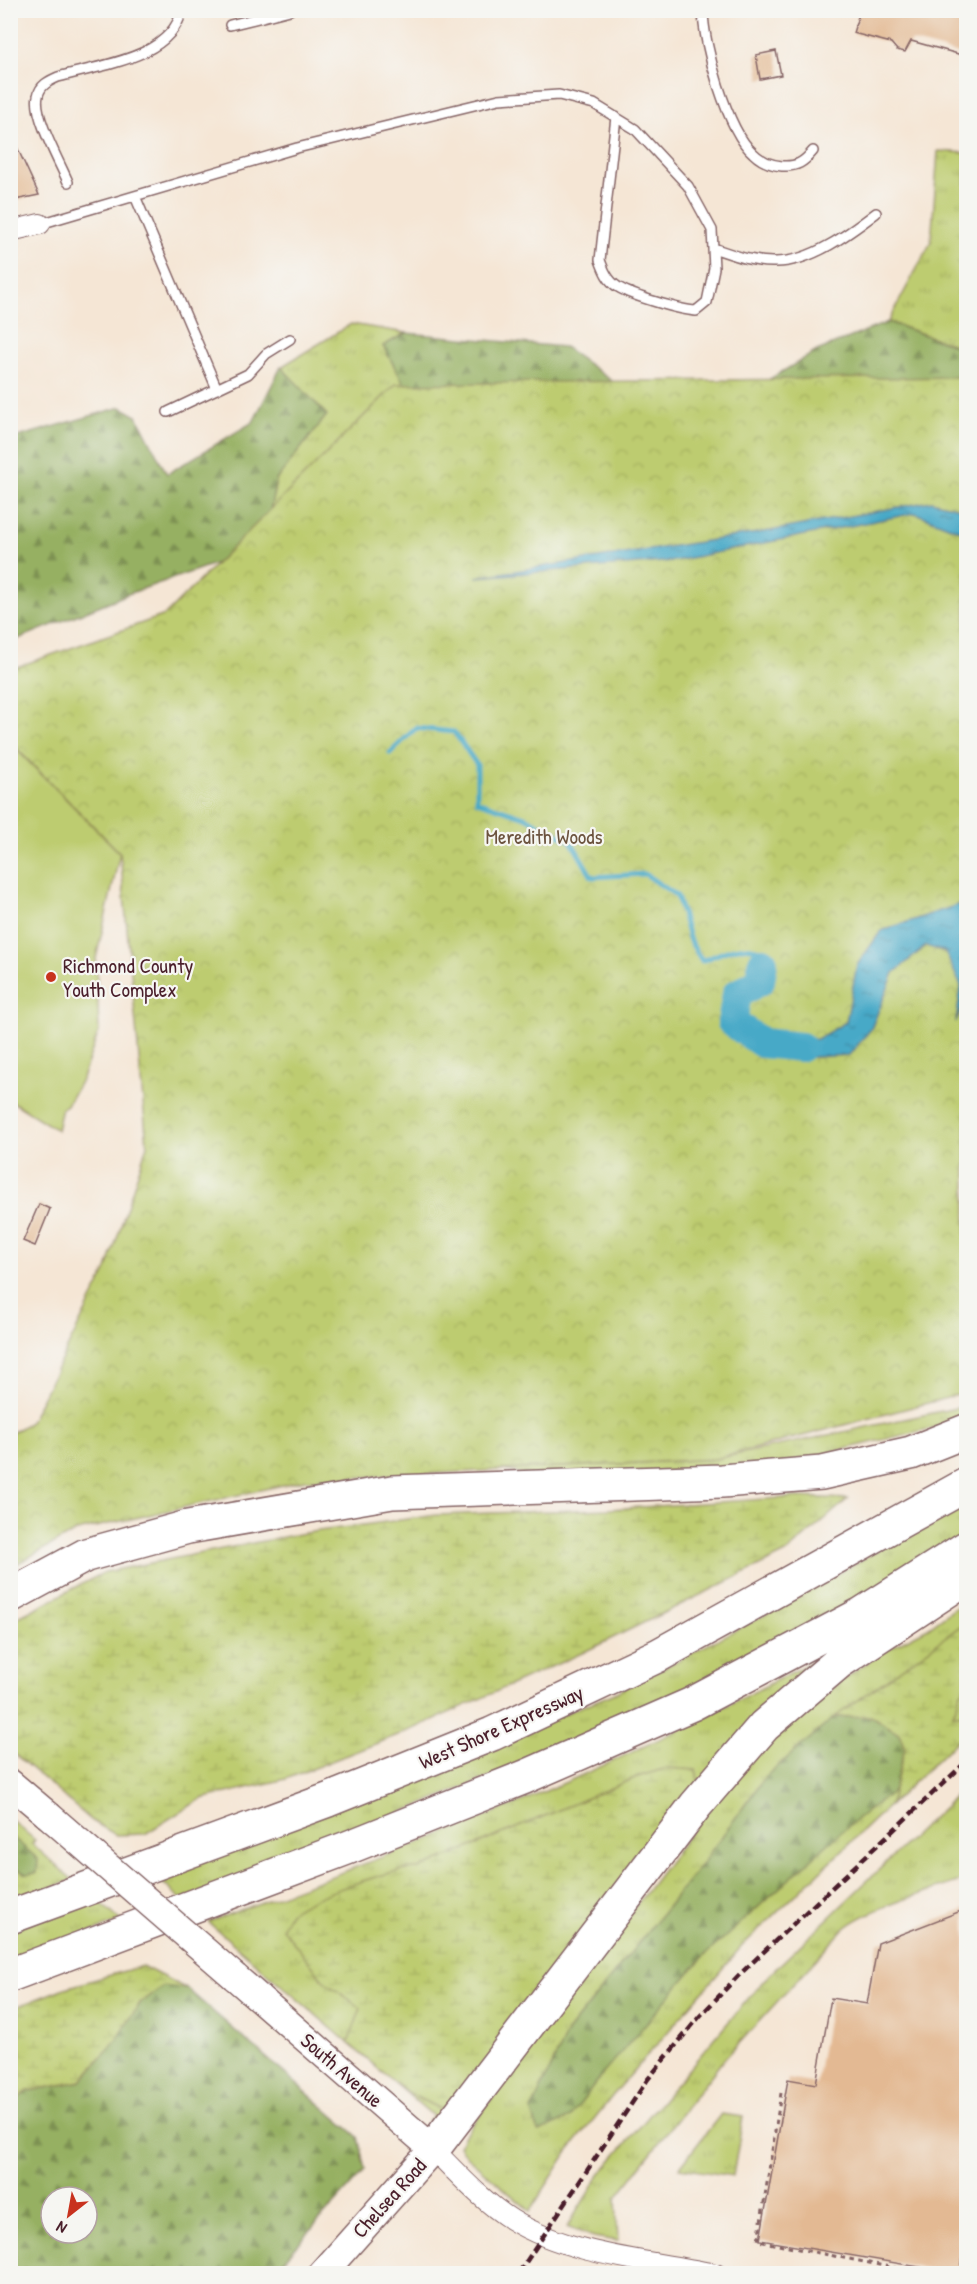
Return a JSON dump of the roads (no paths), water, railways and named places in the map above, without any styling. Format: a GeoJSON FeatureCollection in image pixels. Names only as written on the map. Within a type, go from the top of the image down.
{"type":"FeatureCollection","features":[{"type":"Feature","properties":{"kind":"highway"},"geometry":{"type":"LineString","coordinates":[[10,1596],[86,1555],[188,1527],[392,1492],[722,1481],[822,1473],[910,1453],[966,1431]]}},
{"type":"Feature","properties":{"kind":"highway","name":"West Shore Expressway"},"geometry":{"type":"LineString","coordinates":[[10,1917],[328,1800],[492,1734],[659,1655],[966,1485]]}},
{"type":"Feature","properties":{"kind":"highway"},"geometry":{"type":"LineString","coordinates":[[10,1975],[358,1844],[525,1778],[692,1704],[862,1614],[966,1548]]}},
{"type":"Feature","properties":{"kind":"highway"},"geometry":{"type":"LineString","coordinates":[[433,2149],[696,1805],[764,1726],[839,1662],[966,1578]]}},
{"type":"Feature","properties":{"kind":"street"},"geometry":{"type":"LineString","coordinates":[[10,231],[40,224]]}},
{"type":"Feature","properties":{"kind":"street","name":"South Avenue"},"geometry":{"type":"LineString","coordinates":[[10,1783],[433,2149],[475,2192],[512,2220],[542,2235],[583,2248],[710,2273]]}},
{"type":"Feature","properties":{"kind":"street","name":"Chelsea Road"},"geometry":{"type":"LineString","coordinates":[[322,2274],[433,2149]]}},
{"type":"Feature","properties":{"kind":"lane"},"geometry":{"type":"LineString","coordinates":[[68,182],[42,120],[37,97],[41,89],[48,81],[58,77],[150,51],[166,40],[177,27],[182,10]]}},
{"type":"Feature","properties":{"kind":"lane"},"geometry":{"type":"LineString","coordinates":[[230,25],[290,10]]}},
{"type":"Feature","properties":{"kind":"lane"},"geometry":{"type":"LineString","coordinates":[[703,10],[708,51],[722,95],[742,139],[751,152],[771,165],[786,166],[798,165],[813,151]]}},
{"type":"Feature","properties":{"kind":"lane"},"geometry":{"type":"LineString","coordinates":[[40,224],[297,148],[499,99],[559,95],[594,104],[616,117],[635,129],[688,186],[712,230],[714,268],[707,302],[696,311],[684,310],[619,288],[605,275],[600,260],[616,117]]}},
{"type":"Feature","properties":{"kind":"lane"},"geometry":{"type":"LineString","coordinates":[[135,196],[217,389]]}},
{"type":"Feature","properties":{"kind":"lane"},"geometry":{"type":"LineString","coordinates":[[713,248],[749,260],[778,262],[816,251],[848,234],[876,213]]}},
{"type":"Feature","properties":{"kind":"lane"},"geometry":{"type":"LineString","coordinates":[[168,412],[248,374],[266,354],[290,339]]}},
{"type":"Feature","properties":{"kind":"water"},"geometry":{"type":"Polygon","coordinates":[[[931,501],[964,509],[966,533],[915,513],[675,561],[476,577],[770,531],[931,501]]]}},
{"type":"Feature","properties":{"kind":"water"},"geometry":{"type":"Polygon","coordinates":[[[966,902],[966,945],[963,952],[966,997],[956,1022],[961,986],[945,952],[926,946],[894,973],[871,1029],[849,1055],[796,1058],[762,1043],[817,1039],[846,1022],[857,965],[881,931],[966,902]]]}},
{"type":"Feature","properties":{"kind":"waterway"},"geometry":{"type":"LineString","coordinates":[[390,753],[416,728],[454,732],[477,765],[477,801],[525,817],[571,841],[592,877],[645,874],[677,896],[690,941],[702,961],[733,949],[748,948],[764,952],[763,962]]}},
{"type":"Feature","properties":{"kind":"waterway"},"geometry":{"type":"LineString","coordinates":[[763,962],[760,981],[737,994],[732,1022],[762,1043],[801,1047]]}},
{"type":"Feature","properties":{"kind":"railway"},"geometry":{"type":"LineString","coordinates":[[518,2274],[648,2079],[700,2016],[740,1974],[966,1762]]}},
{"type":"Feature","properties":{"kind":"place","name":"Richmond County Youth Complex"},"geometry":{"type":"Point","coordinates":[51,977]}},
{"type":"Feature","properties":{"kind":"park label","name":"Meredith Woods"},"geometry":{"type":"Point","coordinates":[544,836]}}]}
